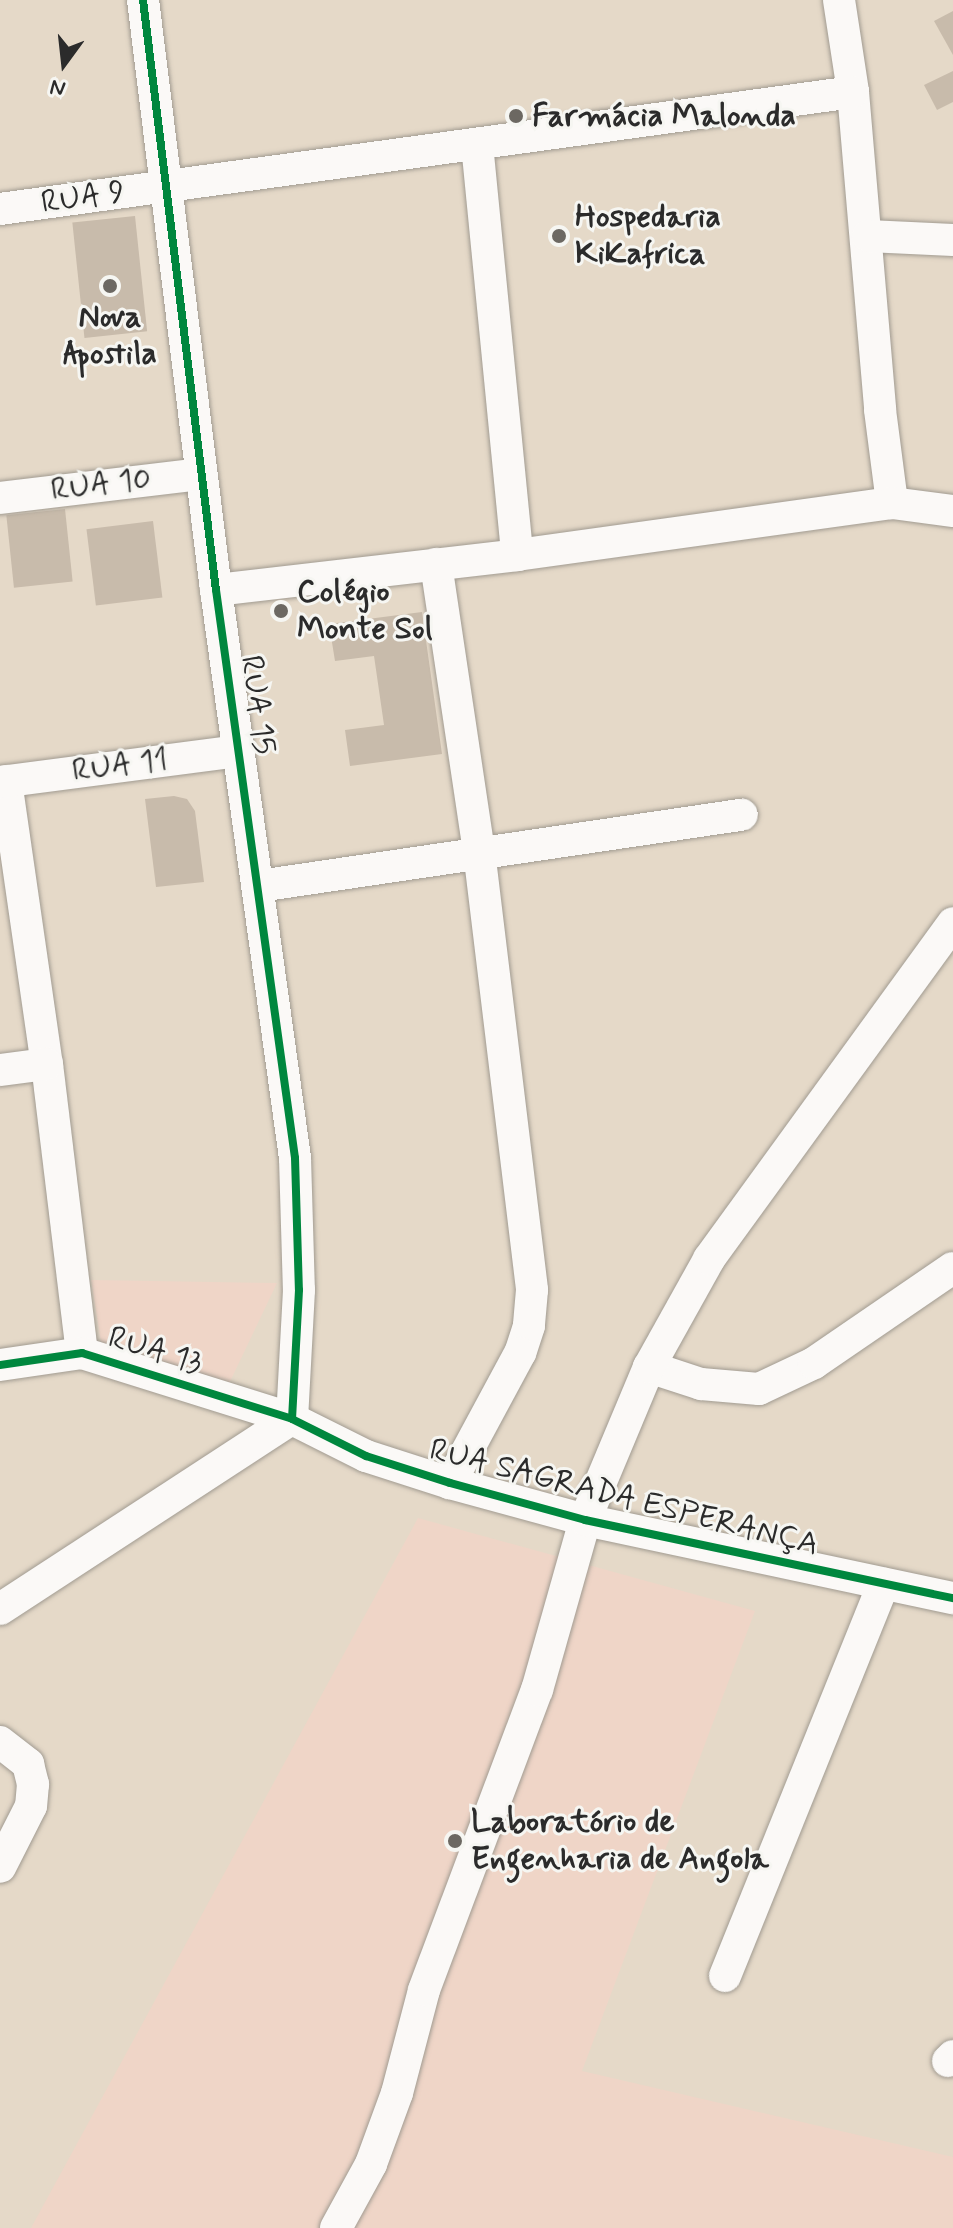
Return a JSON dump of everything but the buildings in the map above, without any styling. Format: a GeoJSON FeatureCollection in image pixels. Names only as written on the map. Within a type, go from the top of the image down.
{"type":"FeatureCollection","features":[{"type":"Feature","properties":{"kind":"street","name":"RUA 15"},"geometry":{"type":"LineString","coordinates":[[143,0],[216,590],[295,1158],[299,1290],[292,1419]]}},
{"type":"Feature","properties":{"kind":"street"},"geometry":{"type":"LineString","coordinates":[[839,0],[853,92],[868,236],[880,410],[892,503]]}},
{"type":"Feature","properties":{"kind":"street","name":"RUA 9"},"geometry":{"type":"LineString","coordinates":[[0,209],[853,92]]}},
{"type":"Feature","properties":{"kind":"street"},"geometry":{"type":"LineString","coordinates":[[477,144],[517,555]]}},
{"type":"Feature","properties":{"kind":"street"},"geometry":{"type":"LineString","coordinates":[[868,236],[953,240]]}},
{"type":"Feature","properties":{"kind":"street","name":"RUA 10"},"geometry":{"type":"LineString","coordinates":[[0,498],[201,474]]}},
{"type":"Feature","properties":{"kind":"street"},"geometry":{"type":"LineString","coordinates":[[216,590],[517,555],[892,503],[953,511]]}},
{"type":"Feature","properties":{"kind":"street"},"geometry":{"type":"LineString","coordinates":[[436,564],[479,851],[532,1290],[529,1326],[520,1353],[450,1483]]}},
{"type":"Feature","properties":{"kind":"street","name":"RUA 11"},"geometry":{"type":"LineString","coordinates":[[3,781],[239,751]]}},
{"type":"Feature","properties":{"kind":"street"},"geometry":{"type":"LineString","coordinates":[[3,781],[47,1064],[82,1353]]}},
{"type":"Feature","properties":{"kind":"street"},"geometry":{"type":"LineString","coordinates":[[259,886],[479,851],[742,815]]}},
{"type":"Feature","properties":{"kind":"street"},"geometry":{"type":"LineString","coordinates":[[336,2228],[371,2164],[397,2093],[424,1990],[537,1690],[585,1520],[649,1367],[709,1259],[953,923]]}},
{"type":"Feature","properties":{"kind":"street"},"geometry":{"type":"LineString","coordinates":[[0,1070],[47,1064]]}},
{"type":"Feature","properties":{"kind":"street"},"geometry":{"type":"LineString","coordinates":[[649,1367],[701,1384],[759,1389],[814,1363],[953,1268]]}},
{"type":"Feature","properties":{"kind":"street","name":"RUA 13"},"geometry":{"type":"LineString","coordinates":[[0,1365],[82,1353],[292,1419]]}},
{"type":"Feature","properties":{"kind":"street"},"geometry":{"type":"LineString","coordinates":[[0,1609],[292,1419]]}},
{"type":"Feature","properties":{"kind":"street","name":"RUA SAGRADA ESPERANÇA"},"geometry":{"type":"LineString","coordinates":[[292,1419],[366,1456],[585,1520],[953,1598]]}},
{"type":"Feature","properties":{"kind":"street"},"geometry":{"type":"LineString","coordinates":[[725,1976],[883,1584]]}},
{"type":"Feature","properties":{"kind":"street"},"geometry":{"type":"LineString","coordinates":[[0,1742],[28,1764],[33,1784],[31,1806],[0,1867]]}},
{"type":"Feature","properties":{"kind":"shaded area"},"geometry":{"type":"Polygon","coordinates":[[[91,1280],[277,1283],[227,1388],[102,1348],[91,1280]]]}},
{"type":"Feature","properties":{"kind":"shaded area","name":"Laboratório de Engenharia de Angola"},"geometry":{"type":"Polygon","coordinates":[[[418,1518],[755,1611],[582,2071],[953,2157],[953,2228],[31,2228],[418,1518]]]}},
{"type":"Feature","properties":{"kind":"cycle path"},"geometry":{"type":"LineString","coordinates":[[143,0],[216,590],[295,1158],[299,1290],[292,1419]]}},
{"type":"Feature","properties":{"kind":"cycle path"},"geometry":{"type":"LineString","coordinates":[[0,1365],[82,1353],[292,1419],[366,1456],[450,1483],[585,1520],[953,1598]]}},
{"type":"Feature","properties":{"kind":"place","name":"Farmácia Malonda"},"geometry":{"type":"Point","coordinates":[516,116]}},
{"type":"Feature","properties":{"kind":"place","name":"Hospedaria KiKafrica"},"geometry":{"type":"Point","coordinates":[559,236]}},
{"type":"Feature","properties":{"kind":"place","name":"Nova Apostila"},"geometry":{"type":"Point","coordinates":[110,286]}},
{"type":"Feature","properties":{"kind":"place","name":"Colégio Monte Sol"},"geometry":{"type":"Point","coordinates":[281,611]}},
{"type":"Feature","properties":{"kind":"place","name":"Laboratório de Engenharia de Angola"},"geometry":{"type":"Point","coordinates":[455,1841]}}]}
